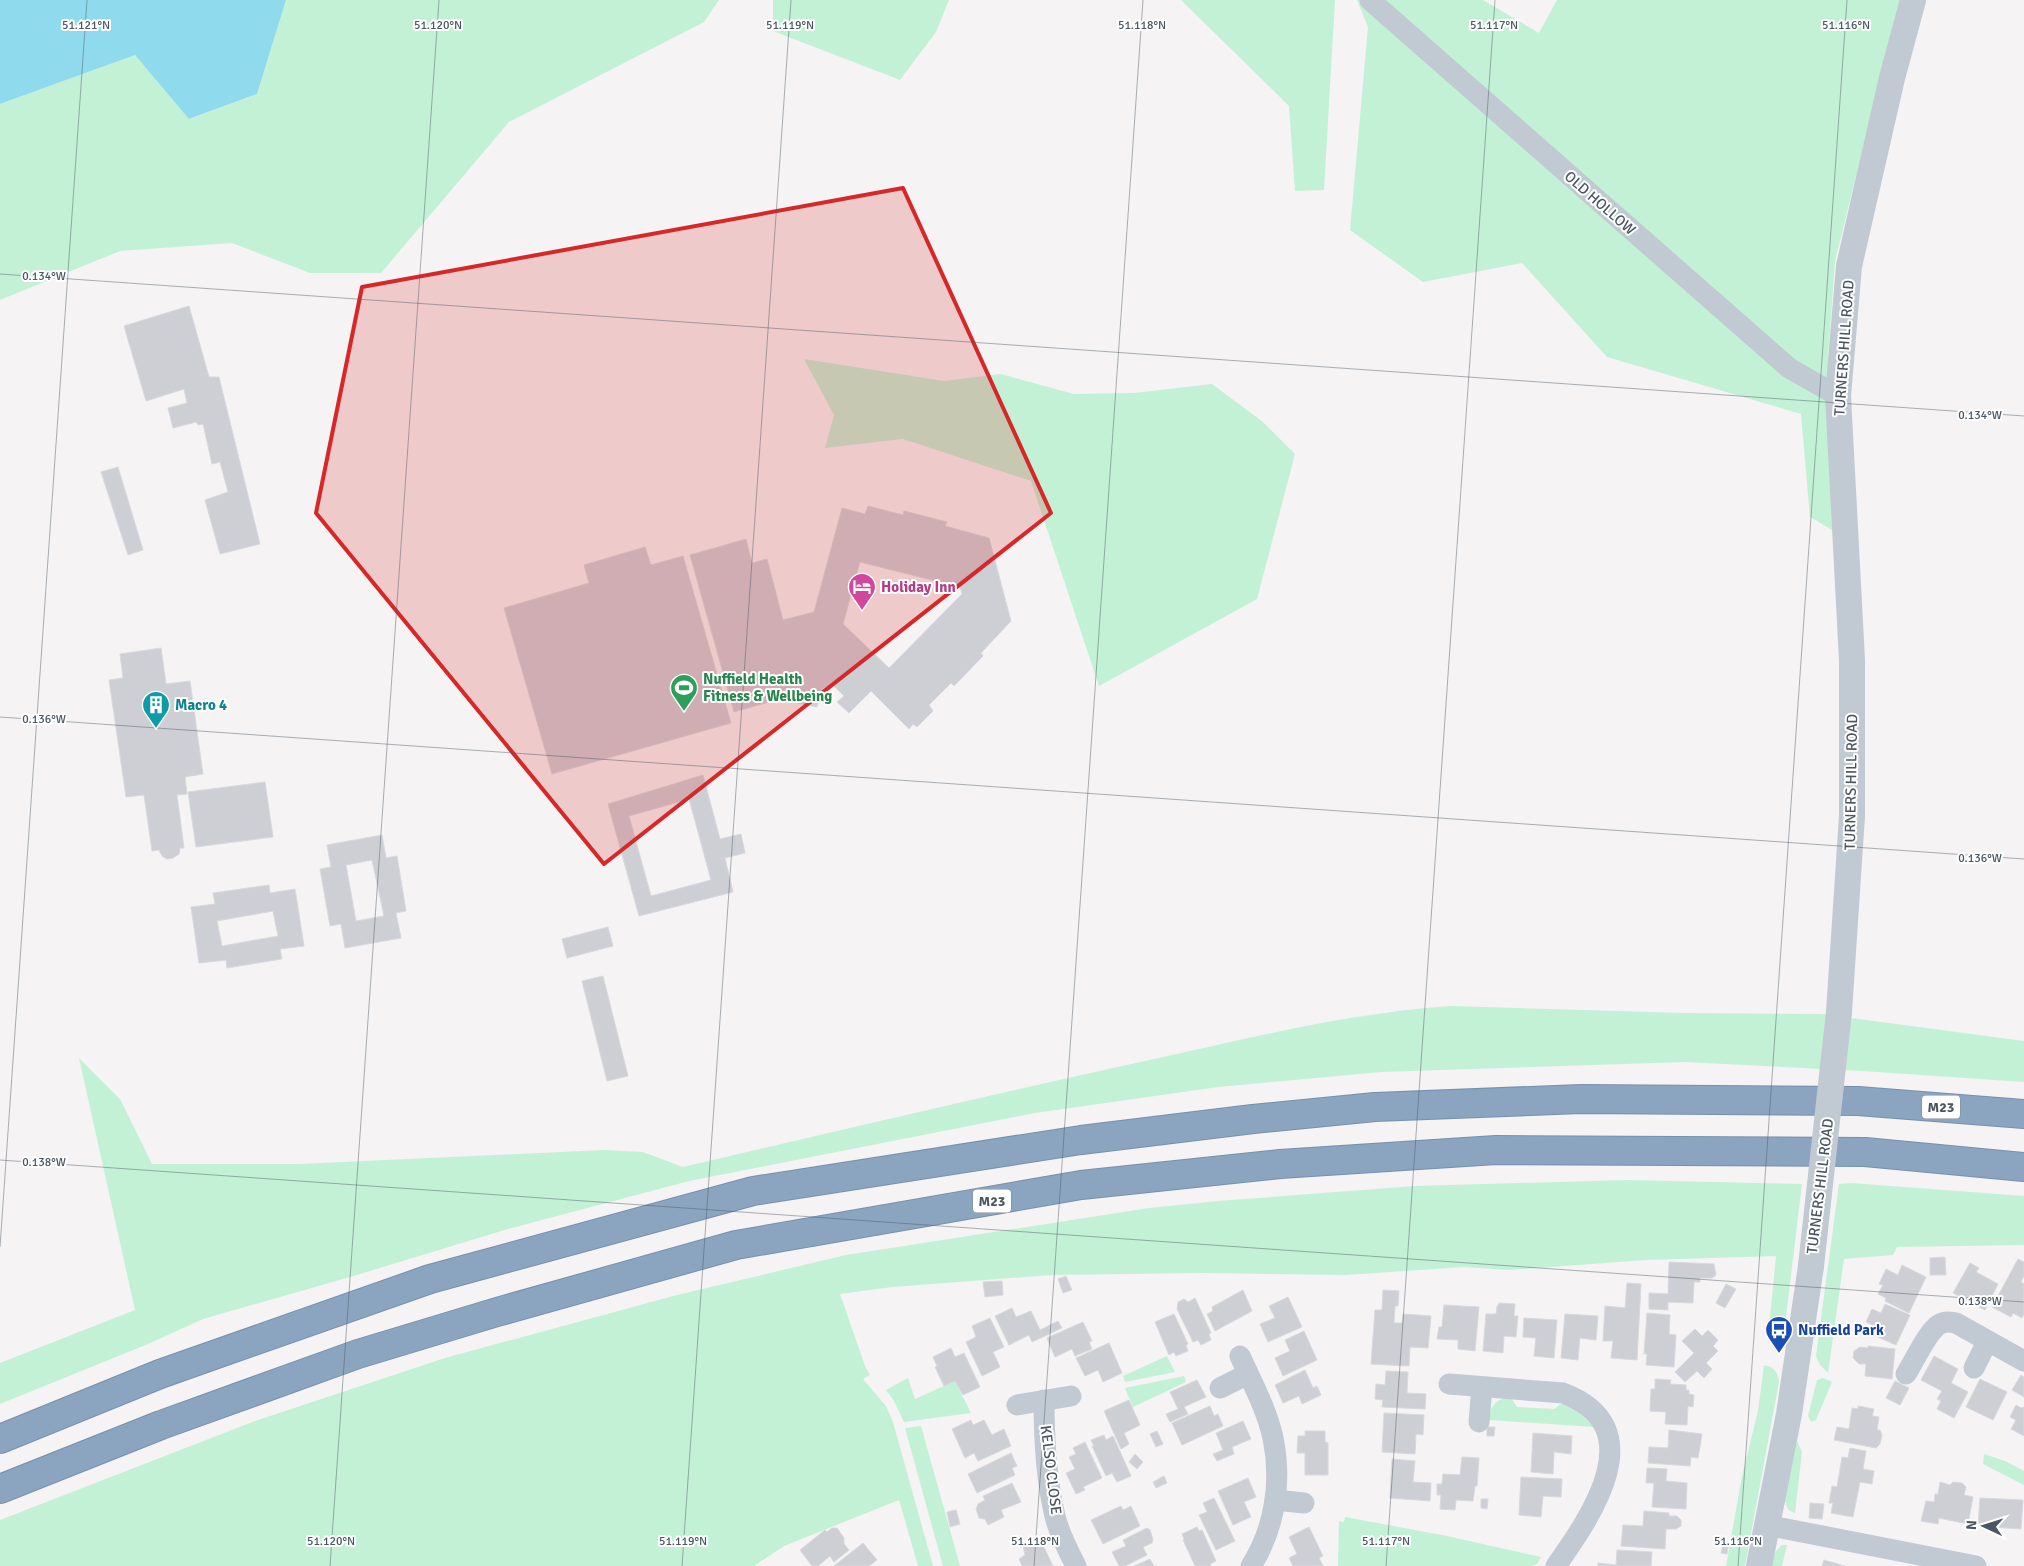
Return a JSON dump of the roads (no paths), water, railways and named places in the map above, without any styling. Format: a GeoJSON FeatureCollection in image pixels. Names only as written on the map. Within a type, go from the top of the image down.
{"type":"FeatureCollection","features":[{"type":"Feature","properties":{"kind":"highway","name":"M23"},"geometry":{"type":"LineString","coordinates":[[0,1439],[160,1374],[430,1279],[753,1191],[1081,1140],[1252,1119],[1376,1107],[1581,1099],[1858,1101],[2024,1114]]}},
{"type":"Feature","properties":{"kind":"highway","name":"M23"},"geometry":{"type":"LineString","coordinates":[[0,1489],[161,1425],[358,1354],[497,1312],[736,1245],[1081,1186],[1280,1164],[1496,1150],[1865,1152],[2024,1167]]}},
{"type":"Feature","properties":{"kind":"street","name":"OLD HOLLOW"},"geometry":{"type":"LineString","coordinates":[[1370,0],[1789,368],[1838,396]]}},
{"type":"Feature","properties":{"kind":"street","name":"TURNERS HILL ROAD"},"geometry":{"type":"LineString","coordinates":[[1759,1566],[1790,1406],[1811,1266],[1839,1012],[1852,816],[1852,660],[1838,396],[1849,266],[1912,0]]}},
{"type":"Feature","properties":{"kind":"street"},"geometry":{"type":"LineString","coordinates":[[1906,1374],[1932,1331],[1939,1324],[1948,1322],[1956,1323],[2024,1361]]}},
{"type":"Feature","properties":{"kind":"street"},"geometry":{"type":"LineString","coordinates":[[1974,1368],[1987,1342]]}},
{"type":"Feature","properties":{"kind":"street"},"geometry":{"type":"LineString","coordinates":[[1220,1388],[1244,1365],[1263,1408],[1273,1438],[1276,1500],[1270,1527],[1260,1552],[1250,1566]]}},
{"type":"Feature","properties":{"kind":"street"},"geometry":{"type":"LineString","coordinates":[[1449,1384],[1563,1393],[1580,1400],[1595,1411],[1607,1430],[1610,1448],[1607,1471],[1601,1493],[1590,1515],[1556,1566]]}},
{"type":"Feature","properties":{"kind":"street"},"geometry":{"type":"LineString","coordinates":[[1479,1422],[1482,1387]]}},
{"type":"Feature","properties":{"kind":"street"},"geometry":{"type":"LineString","coordinates":[[1017,1405],[1071,1396]]}},
{"type":"Feature","properties":{"kind":"street","name":"KELSO CLOSE"},"geometry":{"type":"LineString","coordinates":[[1044,1400],[1046,1452],[1055,1516],[1063,1539],[1076,1566]]}},
{"type":"Feature","properties":{"kind":"street"},"geometry":{"type":"LineString","coordinates":[[1276,1500],[1304,1503]]}},
{"type":"Feature","properties":{"kind":"street"},"geometry":{"type":"LineString","coordinates":[[1766,1525],[1976,1566]]}},
{"type":"Feature","properties":{"kind":"water"},"geometry":{"type":"Polygon","coordinates":[[[0,0],[286,0],[257,94],[189,119],[135,55],[0,104],[0,0]]]}},
{"type":"Feature","properties":{"kind":"place","name":"Holiday Inn"},"geometry":{"type":"Point","coordinates":[862,611]}},
{"type":"Feature","properties":{"kind":"place","name":"Nuffield Health Fitness & Wellbeing"},"geometry":{"type":"Point","coordinates":[684,712]}},
{"type":"Feature","properties":{"kind":"place","name":"Macro 4"},"geometry":{"type":"Point","coordinates":[156,729]}},
{"type":"Feature","properties":{"kind":"place","name":"Nuffield Park"},"geometry":{"type":"Point","coordinates":[1779,1354]}}]}
